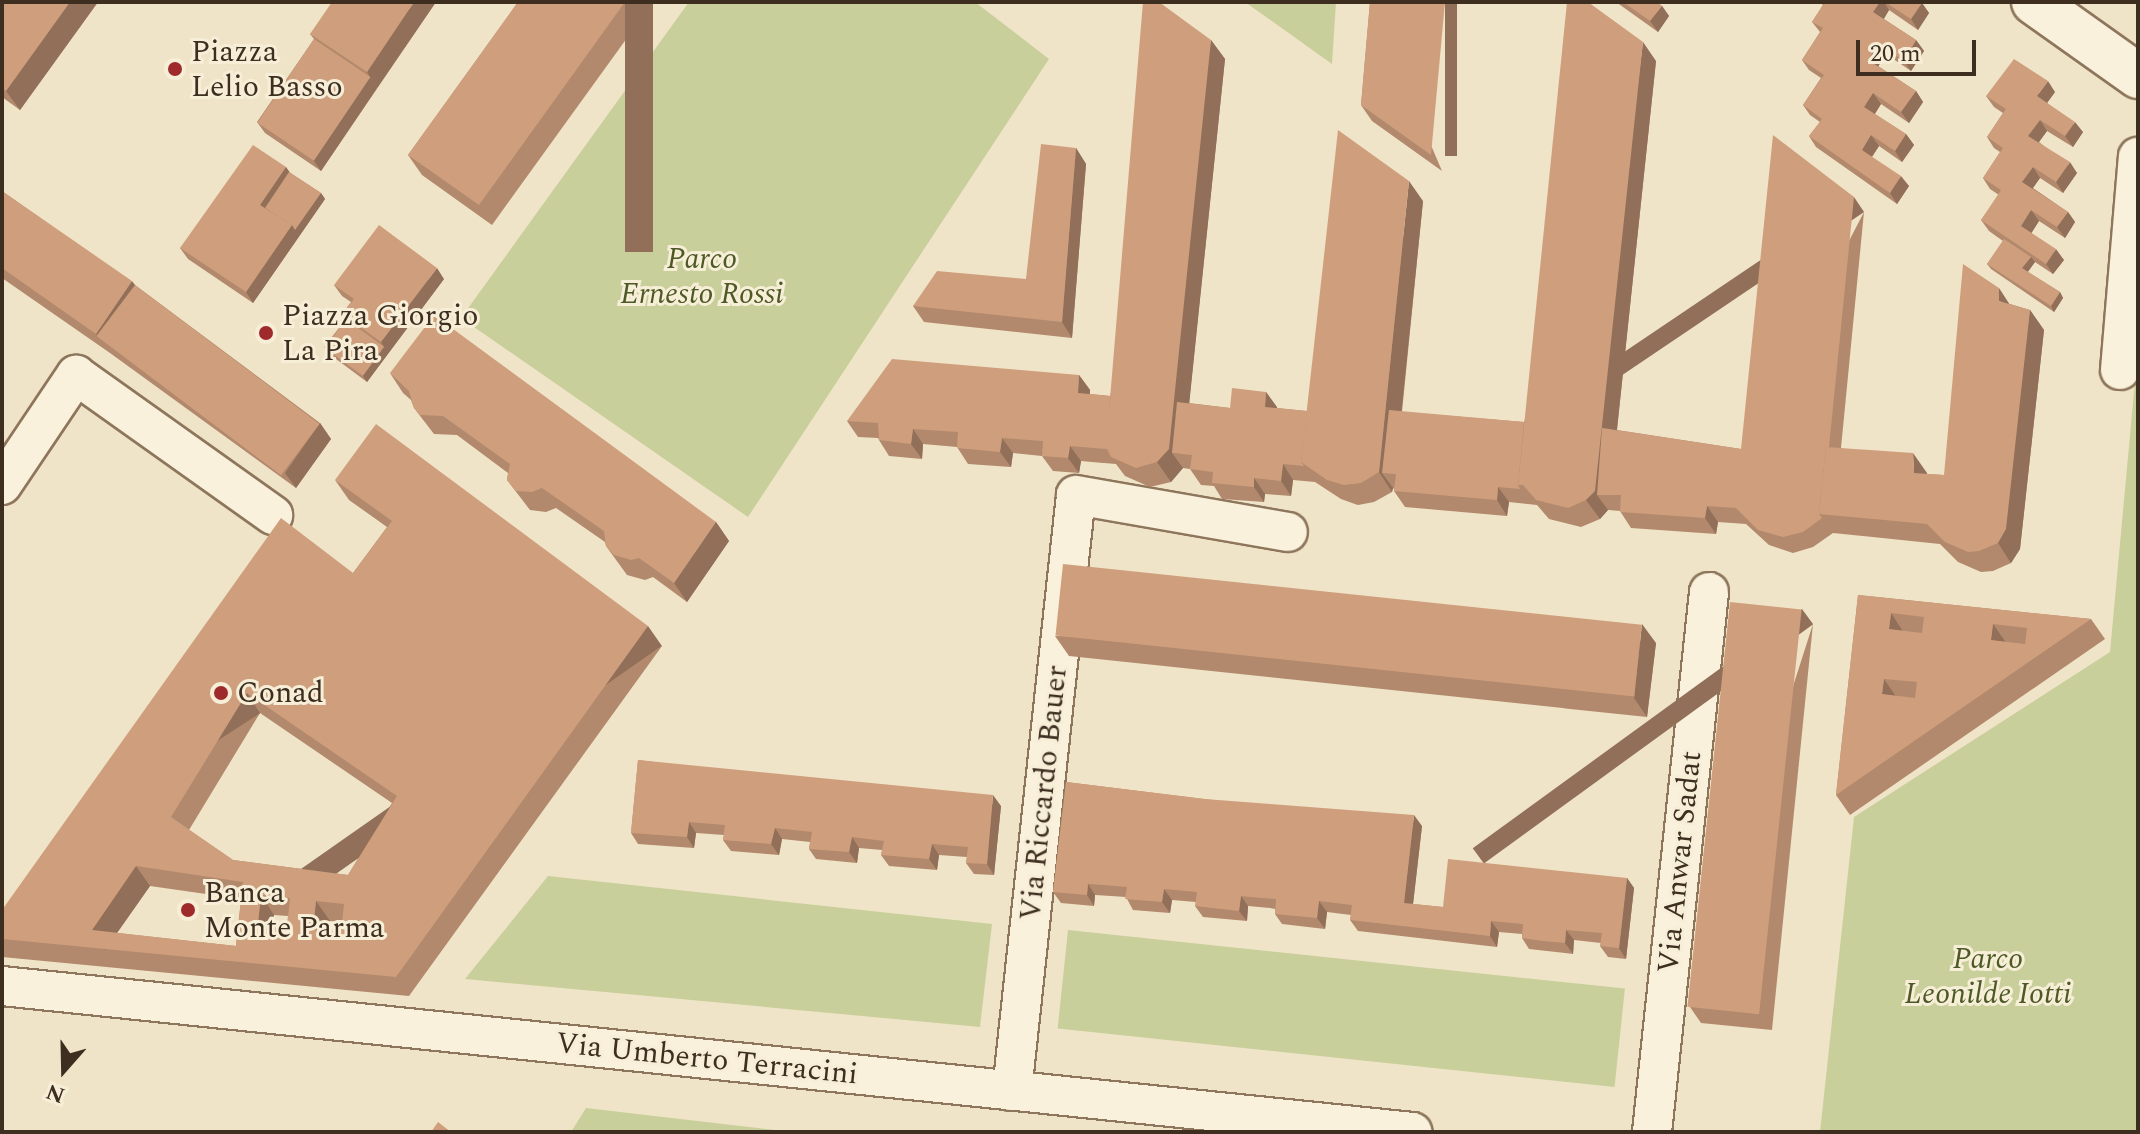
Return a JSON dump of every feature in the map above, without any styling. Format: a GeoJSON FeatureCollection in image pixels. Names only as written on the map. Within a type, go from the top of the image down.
{"type":"FeatureCollection","features":[{"type":"Feature","properties":{"kind":"street"},"geometry":{"type":"LineString","coordinates":[[2034,2],[2138,76]]}},
{"type":"Feature","properties":{"kind":"street"},"geometry":{"type":"LineString","coordinates":[[2120,370],[2138,157]]}},
{"type":"Feature","properties":{"kind":"street"},"geometry":{"type":"LineString","coordinates":[[2,485],[76,375],[273,515]]}},
{"type":"Feature","properties":{"kind":"street","name":"Via Riccardo Bauer"},"geometry":{"type":"LineString","coordinates":[[1012,1091],[1076,495],[1288,532]]}},
{"type":"Feature","properties":{"kind":"street","name":"Via Anwar Sadat"},"geometry":{"type":"LineString","coordinates":[[1652,1132],[1709,592]]}},
{"type":"Feature","properties":{"kind":"street","name":"Via Umberto Terracini"},"geometry":{"type":"LineString","coordinates":[[2,986],[1412,1132]]}},
{"type":"Feature","properties":{"kind":"green space","name":"Parco Ernesto Rossi"},"geometry":{"type":"Polygon","coordinates":[[[689,2],[975,2],[1049,59],[748,517],[461,318],[689,2]]]}},
{"type":"Feature","properties":{"kind":"green space"},"geometry":{"type":"Polygon","coordinates":[[[1245,2],[1336,2],[1332,64],[1245,2]]]}},
{"type":"Feature","properties":{"kind":"green space","name":"Parco Leonilde Iotti"},"geometry":{"type":"Polygon","coordinates":[[[2135,381],[2138,383],[2138,1132],[1820,1132],[1854,817],[2110,652],[2135,381]]]}},
{"type":"Feature","properties":{"kind":"green space"},"geometry":{"type":"Polygon","coordinates":[[[548,876],[992,924],[980,1027],[465,979],[548,876]]]}},
{"type":"Feature","properties":{"kind":"green space"},"geometry":{"type":"Polygon","coordinates":[[[1068,930],[1625,989],[1615,1087],[1058,1028],[1068,930]]]}},
{"type":"Feature","properties":{"kind":"green space"},"geometry":{"type":"Polygon","coordinates":[[[586,1108],[793,1132],[571,1132],[586,1108]]]}},
{"type":"Feature","properties":{"kind":"building"},"geometry":{"type":"Polygon","coordinates":[[[2,2],[70,2],[6,91],[2,88],[2,2]]]}},
{"type":"Feature","properties":{"kind":"building"},"geometry":{"type":"Polygon","coordinates":[[[332,2],[414,2],[367,72],[310,34],[332,2]]]}},
{"type":"Feature","properties":{"kind":"building"},"geometry":{"type":"Polygon","coordinates":[[[518,2],[625,2],[479,205],[408,155],[518,2]]]}},
{"type":"Feature","properties":{"kind":"building"},"geometry":{"type":"Polygon","coordinates":[[[1143,2],[1159,2],[1211,40],[1169,449],[1157,462],[1136,468],[1111,457],[1106,447],[1143,2]]]}},
{"type":"Feature","properties":{"kind":"building"},"geometry":{"type":"Polygon","coordinates":[[[1370,2],[1445,2],[1431,155],[1361,105],[1370,2]]]}},
{"type":"Feature","properties":{"kind":"building"},"geometry":{"type":"Polygon","coordinates":[[[1567,2],[1588,2],[1643,42],[1595,491],[1586,500],[1568,508],[1536,500],[1523,485],[1518,485],[1567,2]]]}},
{"type":"Feature","properties":{"kind":"building"},"geometry":{"type":"Polygon","coordinates":[[[1623,2],[1656,2],[1662,6],[1650,21],[1623,2]]]}},
{"type":"Feature","properties":{"kind":"building"},"geometry":{"type":"Polygon","coordinates":[[[1825,2],[1880,2],[1873,12],[1916,40],[1904,61],[1878,44],[1868,60],[1916,91],[1901,112],[1873,93],[1864,107],[1906,134],[1895,151],[1871,135],[1862,150],[1901,176],[1890,193],[1809,136],[1822,119],[1803,105],[1824,75],[1802,60],[1823,28],[1812,22],[1825,2]]]}},
{"type":"Feature","properties":{"kind":"building"},"geometry":{"type":"Polygon","coordinates":[[[1885,2],[1921,2],[1922,3],[1911,19],[1885,2]]]}},
{"type":"Feature","properties":{"kind":"building"},"geometry":{"type":"Polygon","coordinates":[[[314,39],[370,77],[314,161],[258,123],[314,39]]]}},
{"type":"Feature","properties":{"kind":"building"},"geometry":{"type":"Polygon","coordinates":[[[2014,59],[2048,81],[2037,96],[2075,122],[2065,136],[2040,120],[2028,136],[2070,162],[2056,182],[2033,167],[2022,182],[2068,212],[2057,227],[2031,210],[2021,226],[2056,249],[2046,264],[1981,220],[2001,190],[1983,178],[2003,148],[1987,137],[2006,109],[1986,96],[2014,59]]]}},
{"type":"Feature","properties":{"kind":"building"},"geometry":{"type":"Polygon","coordinates":[[[1338,130],[1409,181],[1379,472],[1361,483],[1344,485],[1327,480],[1301,462],[1338,130]]]}},
{"type":"Feature","properties":{"kind":"building"},"geometry":{"type":"Polygon","coordinates":[[[1773,135],[1854,197],[1829,447],[1826,447],[1819,514],[1822,518],[1803,532],[1783,537],[1758,530],[1736,508],[1707,506],[1705,518],[1620,512],[1621,495],[1597,495],[1602,428],[1741,449],[1773,135]]]}},
{"type":"Feature","properties":{"kind":"building"},"geometry":{"type":"Polygon","coordinates":[[[1041,144],[1076,148],[1062,322],[913,306],[937,271],[1026,279],[1041,144]]]}},
{"type":"Feature","properties":{"kind":"building"},"geometry":{"type":"Polygon","coordinates":[[[253,145],[286,167],[260,205],[292,225],[246,292],[180,248],[253,145]]]}},
{"type":"Feature","properties":{"kind":"building"},"geometry":{"type":"Polygon","coordinates":[[[289,172],[321,193],[295,230],[265,208],[289,172]]]}},
{"type":"Feature","properties":{"kind":"building"},"geometry":{"type":"Polygon","coordinates":[[[2,191],[132,281],[96,334],[2,268],[2,191]]]}},
{"type":"Feature","properties":{"kind":"building"},"geometry":{"type":"Polygon","coordinates":[[[379,225],[437,268],[381,342],[342,314],[354,299],[334,285],[379,225]]]}},
{"type":"Feature","properties":{"kind":"building"},"geometry":{"type":"Polygon","coordinates":[[[2004,239],[2031,257],[2022,268],[2060,292],[2051,306],[1987,264],[2004,239]]]}},
{"type":"Feature","properties":{"kind":"building"},"geometry":{"type":"Polygon","coordinates":[[[1963,264],[1999,288],[1999,301],[2030,310],[2006,529],[1998,543],[1968,552],[1945,542],[1927,524],[1819,514],[1826,447],[1913,453],[1914,473],[1944,475],[1963,264]]]}},
{"type":"Feature","properties":{"kind":"building"},"geometry":{"type":"Polygon","coordinates":[[[135,285],[319,424],[281,475],[96,336],[135,285]]]}},
{"type":"Feature","properties":{"kind":"building"},"geometry":{"type":"Polygon","coordinates":[[[434,315],[716,522],[674,583],[639,558],[631,560],[614,555],[606,546],[604,531],[542,488],[532,492],[516,491],[507,480],[510,464],[443,416],[420,415],[414,408],[409,391],[390,373],[434,315]]]}},
{"type":"Feature","properties":{"kind":"building"},"geometry":{"type":"Polygon","coordinates":[[[346,319],[384,347],[363,376],[325,348],[346,319]]]}},
{"type":"Feature","properties":{"kind":"building"},"geometry":{"type":"Polygon","coordinates":[[[892,359],[1079,375],[1078,393],[1110,396],[1107,449],[1070,446],[1068,458],[1042,456],[1043,441],[1002,438],[1000,452],[957,448],[958,432],[913,429],[911,444],[879,440],[878,423],[847,421],[892,359]]]}},
{"type":"Feature","properties":{"kind":"building"},"geometry":{"type":"Polygon","coordinates":[[[1232,388],[1266,392],[1265,407],[1307,411],[1301,462],[1304,466],[1283,464],[1281,481],[1254,478],[1254,487],[1212,483],[1213,472],[1190,469],[1192,455],[1172,453],[1177,402],[1230,408],[1232,388]]]}},
{"type":"Feature","properties":{"kind":"building"},"geometry":{"type":"Polygon","coordinates":[[[1389,410],[1524,422],[1520,489],[1498,487],[1497,500],[1394,491],[1396,474],[1382,473],[1389,410]]]}},
{"type":"Feature","properties":{"kind":"building"},"geometry":{"type":"Polygon","coordinates":[[[376,424],[648,626],[396,977],[2,939],[2,910],[281,518],[353,573],[392,521],[335,480],[376,424]],[[247,693],[171,817],[233,860],[348,875],[397,796],[247,693]],[[136,866],[92,930],[236,946],[243,882],[136,866]],[[261,895],[258,923],[287,927],[290,898],[261,895]],[[316,901],[313,929],[341,932],[344,904],[316,901]]]}},
{"type":"Feature","properties":{"kind":"building"},"geometry":{"type":"Polygon","coordinates":[[[1063,564],[1642,625],[1634,696],[1055,636],[1063,564]]]}},
{"type":"Feature","properties":{"kind":"building"},"geometry":{"type":"Polygon","coordinates":[[[1858,595],[2091,619],[1836,795],[1858,595]],[[1891,613],[1889,629],[1922,633],[1924,617],[1891,613]],[[1993,624],[1991,640],[2025,644],[2027,628],[1993,624]],[[1884,679],[1882,694],[1915,698],[1917,682],[1884,679]]]}},
{"type":"Feature","properties":{"kind":"building"},"geometry":{"type":"Polygon","coordinates":[[[1730,602],[1802,610],[1759,1014],[1687,1007],[1730,602]]]}},
{"type":"Feature","properties":{"kind":"building"},"geometry":{"type":"Polygon","coordinates":[[[638,760],[993,795],[987,864],[966,863],[968,847],[932,844],[929,859],[881,855],[884,841],[852,837],[849,852],[809,849],[812,832],[775,828],[771,844],[723,840],[725,825],[689,822],[687,837],[631,833],[638,760]]]}},
{"type":"Feature","properties":{"kind":"building"},"geometry":{"type":"Polygon","coordinates":[[[1066,782],[1205,799],[1414,815],[1404,903],[1443,907],[1448,859],[1627,878],[1619,948],[1600,946],[1602,933],[1566,930],[1565,943],[1522,938],[1523,924],[1491,921],[1490,936],[1350,920],[1352,905],[1319,901],[1317,918],[1275,914],[1276,899],[1241,896],[1239,911],[1195,906],[1197,892],[1164,889],[1162,902],[1125,899],[1127,887],[1088,884],[1087,895],[1053,892],[1066,782]]]}},
{"type":"Feature","properties":{"kind":"building"},"geometry":{"type":"Polygon","coordinates":[[[438,1122],[451,1132],[431,1132],[438,1122]]]}},
{"type":"Feature","properties":{"kind":"place","name":"Piazza Lelio Basso"},"geometry":{"type":"Point","coordinates":[175,69]}},
{"type":"Feature","properties":{"kind":"place","name":"Piazza Giorgio La Pira"},"geometry":{"type":"Point","coordinates":[266,333]}},
{"type":"Feature","properties":{"kind":"place","name":"Conad"},"geometry":{"type":"Point","coordinates":[221,693]}},
{"type":"Feature","properties":{"kind":"place","name":"Banca Monte Parma"},"geometry":{"type":"Point","coordinates":[188,910]}}]}
